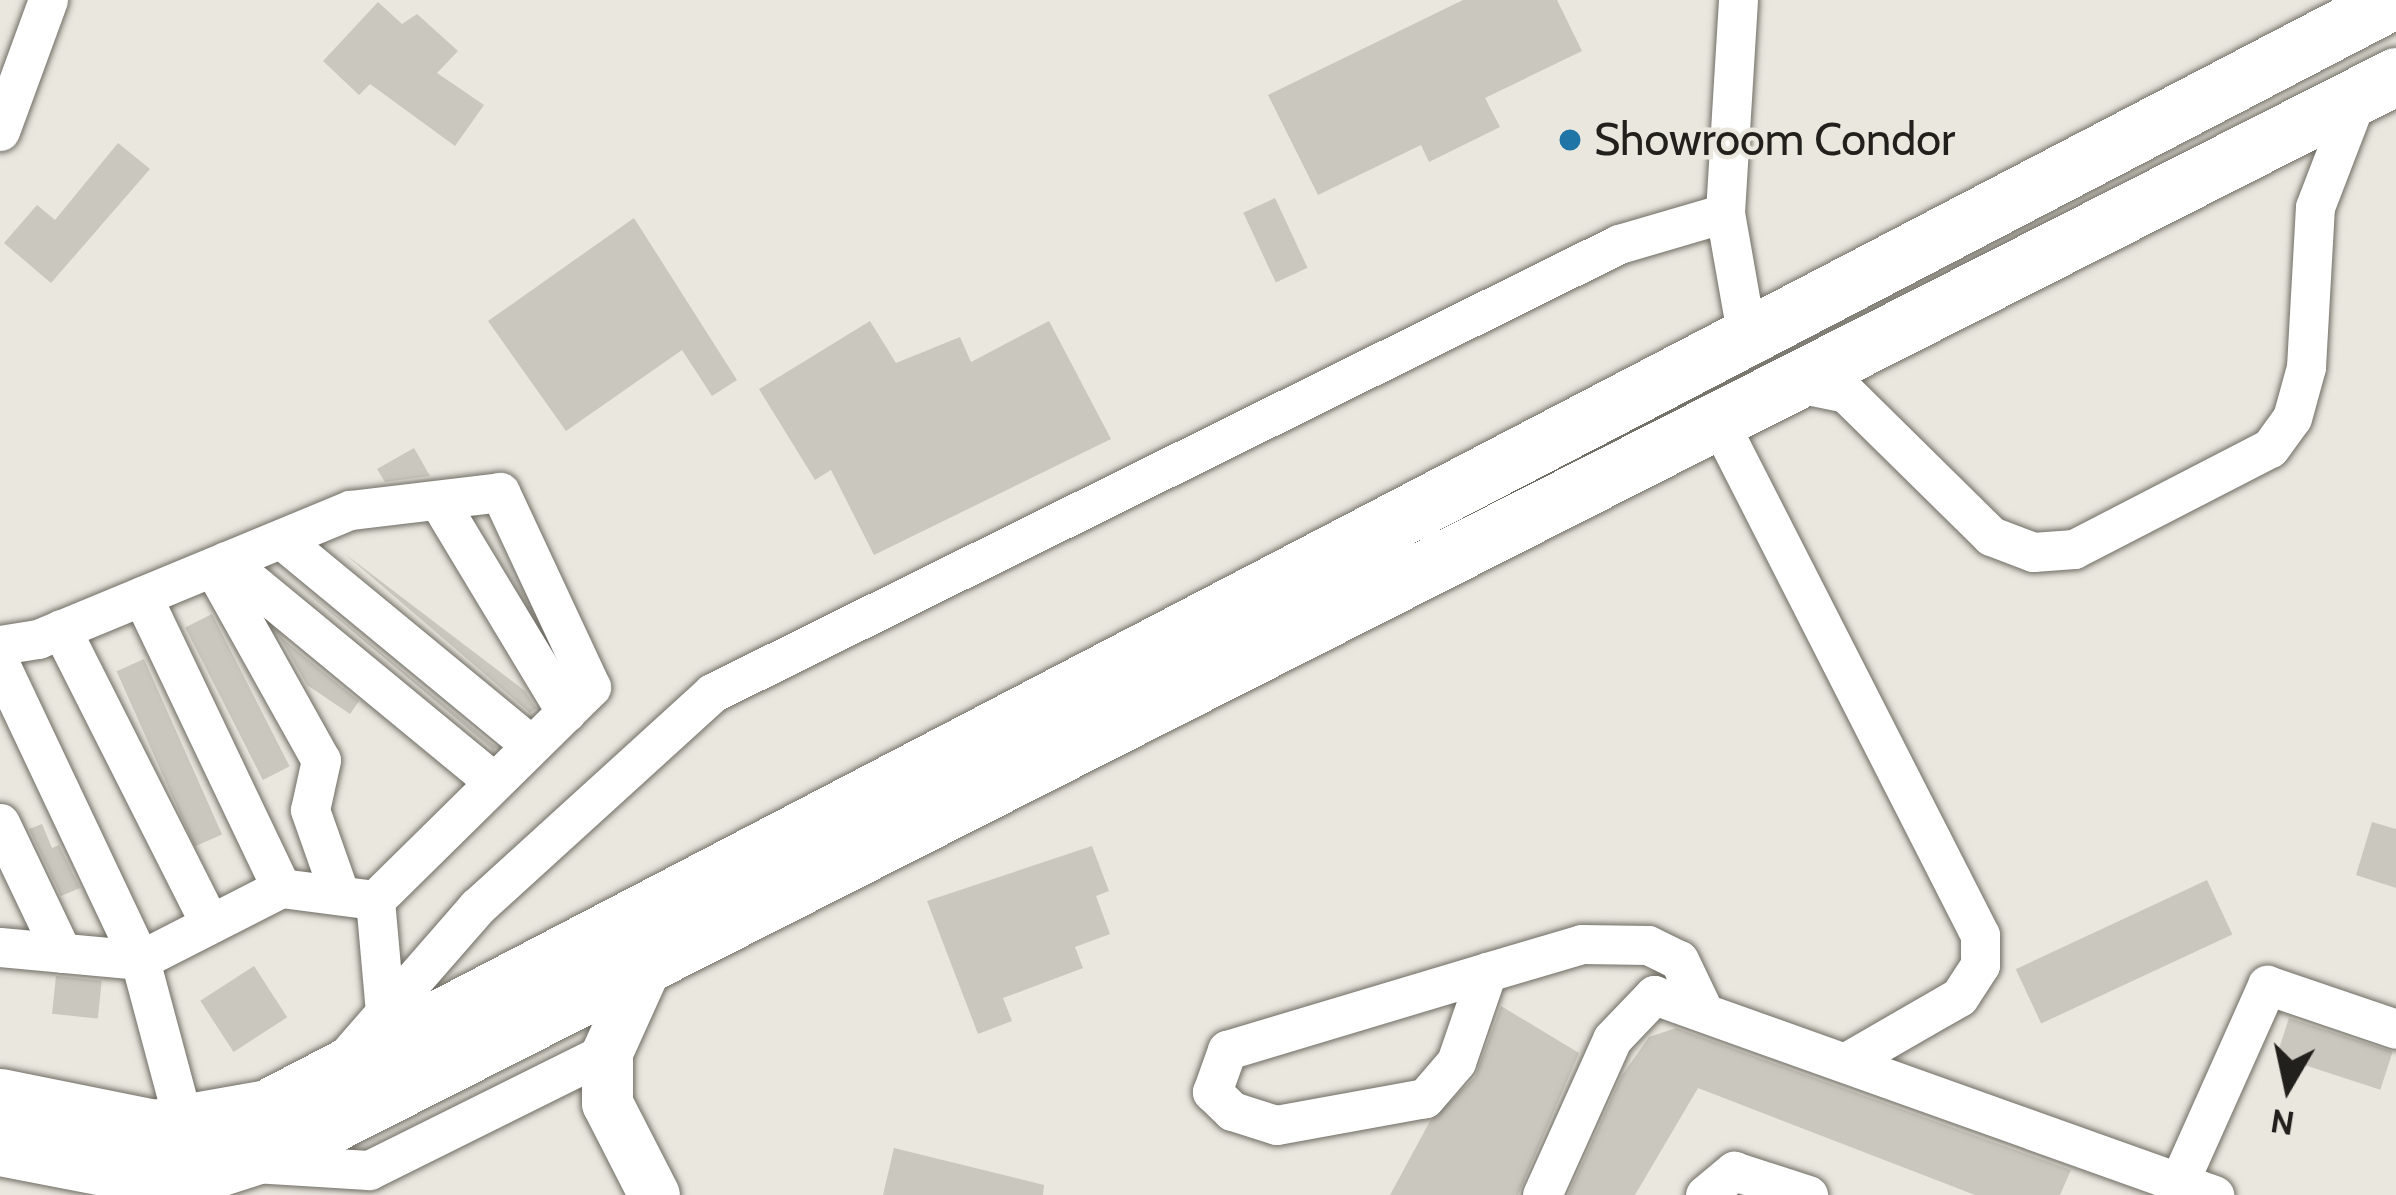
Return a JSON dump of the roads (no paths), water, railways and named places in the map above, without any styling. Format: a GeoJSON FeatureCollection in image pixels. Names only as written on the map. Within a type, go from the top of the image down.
{"type":"FeatureCollection","features":[{"type":"Feature","properties":{"kind":"highway"},"geometry":{"type":"LineString","coordinates":[[0,1097],[185,1128],[226,1122],[326,1079],[2383,4]]}},
{"type":"Feature","properties":{"kind":"highway"},"geometry":{"type":"LineString","coordinates":[[0,1147],[150,1175],[228,1178],[2377,86]]}},
{"type":"Feature","properties":{"kind":"main road"},"geometry":{"type":"LineString","coordinates":[[644,970],[607,1052],[608,1103],[654,1195]]}},
{"type":"Feature","properties":{"kind":"street"},"geometry":{"type":"LineString","coordinates":[[0,131],[48,0]]}},
{"type":"Feature","properties":{"kind":"street"},"geometry":{"type":"LineString","coordinates":[[1738,0],[1725,214],[1747,338]]}},
{"type":"Feature","properties":{"kind":"street"},"geometry":{"type":"LineString","coordinates":[[1797,383],[1846,393],[1991,536],[2033,552],[2074,549],[2270,448],[2292,418],[2306,367],[2315,207],[2377,86]]}},
{"type":"Feature","properties":{"kind":"street"},"geometry":{"type":"LineString","coordinates":[[326,1079],[477,907],[712,693],[1619,244],[1725,214]]}},
{"type":"Feature","properties":{"kind":"street"},"geometry":{"type":"LineString","coordinates":[[1718,422],[1979,935],[1980,965],[1958,997],[1851,1059]]}},
{"type":"Feature","properties":{"kind":"street"},"geometry":{"type":"LineString","coordinates":[[0,646],[61,629],[350,510],[500,492],[591,687],[494,782],[357,897],[281,888],[140,960],[0,947]]}},
{"type":"Feature","properties":{"kind":"street"},"geometry":{"type":"LineString","coordinates":[[438,500],[566,712]]}},
{"type":"Feature","properties":{"kind":"street"},"geometry":{"type":"LineString","coordinates":[[281,539],[531,745]]}},
{"type":"Feature","properties":{"kind":"street"},"geometry":{"type":"LineString","coordinates":[[220,564],[321,760],[310,810],[357,897],[385,1013]]}},
{"type":"Feature","properties":{"kind":"street"},"geometry":{"type":"LineString","coordinates":[[220,564],[494,782]]}},
{"type":"Feature","properties":{"kind":"street"},"geometry":{"type":"LineString","coordinates":[[142,596],[281,888]]}},
{"type":"Feature","properties":{"kind":"street"},"geometry":{"type":"LineString","coordinates":[[61,629],[210,924]]}},
{"type":"Feature","properties":{"kind":"street"},"geometry":{"type":"LineString","coordinates":[[0,664],[140,960],[185,1128]]}},
{"type":"Feature","properties":{"kind":"street"},"geometry":{"type":"LineString","coordinates":[[0,823],[62,952]]}},
{"type":"Feature","properties":{"kind":"street"},"geometry":{"type":"LineString","coordinates":[[1487,972],[1456,1062],[1425,1098],[1276,1125],[1232,1111],[1212,1092],[1227,1050],[1487,972],[1582,944],[1648,945],[1678,960],[1702,1008]]}},
{"type":"Feature","properties":{"kind":"street"},"geometry":{"type":"LineString","coordinates":[[1542,1195],[1612,1039],[1654,995],[1851,1059],[2196,1188],[2267,985],[2396,1029]]}},
{"type":"Feature","properties":{"kind":"street"},"geometry":{"type":"LineString","coordinates":[[228,1178],[357,1174],[607,1052]]}},
{"type":"Feature","properties":{"kind":"street"},"geometry":{"type":"LineString","coordinates":[[1705,1195],[1734,1171],[1808,1195]]}},
{"type":"Feature","properties":{"kind":"place","name":"Showroom Condor"},"geometry":{"type":"Point","coordinates":[1570,140]}}]}
